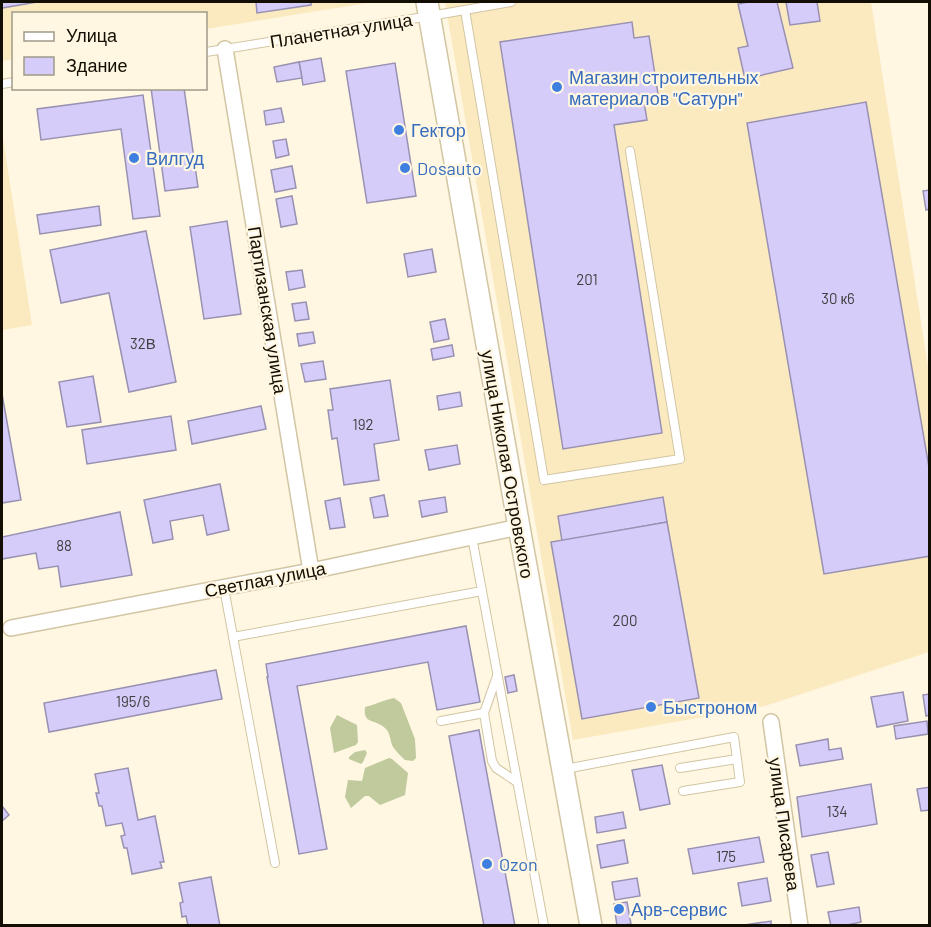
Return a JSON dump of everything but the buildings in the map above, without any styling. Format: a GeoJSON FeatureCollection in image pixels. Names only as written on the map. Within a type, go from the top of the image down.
{"type":"FeatureCollection","features":[{"type":"Feature","properties":{"kind":"street","name":"улица Николая Островского"},"geometry":{"type":"LineString","coordinates":[[428,9],[591,926]]}},
{"type":"Feature","properties":{"kind":"street","name":"Партизанская улица"},"geometry":{"type":"LineString","coordinates":[[225,49],[311,571]]}},
{"type":"Feature","properties":{"kind":"street","name":"Светлая улица"},"geometry":{"type":"LineString","coordinates":[[6,629],[311,571],[519,527]]}},
{"type":"Feature","properties":{"kind":"street","name":"улица Писарева"},"geometry":{"type":"LineString","coordinates":[[771,722],[800,926]]}},
{"type":"Feature","properties":{"kind":"lane","name":"Планетная улица"},"geometry":{"type":"LineString","coordinates":[[207,52],[428,9],[465,10],[512,2]]}},
{"type":"Feature","properties":{"kind":"lane"},"geometry":{"type":"LineString","coordinates":[[465,10],[544,480],[680,459],[630,151]]}},
{"type":"Feature","properties":{"kind":"lane"},"geometry":{"type":"LineString","coordinates":[[472,537],[544,926]]}},
{"type":"Feature","properties":{"kind":"lane"},"geometry":{"type":"LineString","coordinates":[[224,588],[275,863]]}},
{"type":"Feature","properties":{"kind":"lane"},"geometry":{"type":"LineString","coordinates":[[233,637],[482,591]]}},
{"type":"Feature","properties":{"kind":"lane"},"geometry":{"type":"LineString","coordinates":[[498,674],[484,713],[494,765],[518,782]]}},
{"type":"Feature","properties":{"kind":"lane"},"geometry":{"type":"LineString","coordinates":[[441,721],[484,713]]}},
{"type":"Feature","properties":{"kind":"lane"},"geometry":{"type":"LineString","coordinates":[[563,769],[734,737],[740,783],[683,791]]}},
{"type":"Feature","properties":{"kind":"lane"},"geometry":{"type":"LineString","coordinates":[[680,768],[737,759]]}},
{"type":"Feature","properties":{"kind":"shaded area"},"geometry":{"type":"Polygon","coordinates":[[[2,2],[374,2],[207,29],[207,12],[12,12],[12,59],[2,61],[2,2]]]}},
{"type":"Feature","properties":{"kind":"shaded area"},"geometry":{"type":"Polygon","coordinates":[[[445,2],[871,2],[929,373],[929,652],[765,706],[573,740],[445,2]]]}},
{"type":"Feature","properties":{"kind":"shaded area"},"geometry":{"type":"Polygon","coordinates":[[[2,132],[32,325],[2,330],[2,132]]]}},
{"type":"Feature","properties":{"kind":"green space"},"geometry":{"type":"Polygon","coordinates":[[[394,698],[401,703],[415,739],[416,758],[413,761],[405,760],[396,751],[385,728],[368,719],[365,713],[365,707],[394,698]]]}},
{"type":"Feature","properties":{"kind":"green space"},"geometry":{"type":"Polygon","coordinates":[[[337,715],[357,725],[358,742],[356,745],[334,753],[330,728],[337,715]]]}},
{"type":"Feature","properties":{"kind":"green space"},"geometry":{"type":"Polygon","coordinates":[[[365,750],[367,753],[361,764],[349,759],[355,752],[365,750]]]}},
{"type":"Feature","properties":{"kind":"green space"},"geometry":{"type":"Polygon","coordinates":[[[389,758],[408,773],[405,795],[380,805],[369,796],[365,796],[351,808],[345,797],[348,780],[362,781],[365,768],[389,758]]]}},
{"type":"Feature","properties":{"kind":"place","name":"Магазин строительных материалов \"Сатурн\""},"geometry":{"type":"Point","coordinates":[557,87]}},
{"type":"Feature","properties":{"kind":"place","name":"Гектор"},"geometry":{"type":"Point","coordinates":[399,130]}},
{"type":"Feature","properties":{"kind":"place","name":"Вилгуд"},"geometry":{"type":"Point","coordinates":[134,158]}},
{"type":"Feature","properties":{"kind":"place","name":"Dosauto"},"geometry":{"type":"Point","coordinates":[405,168]}},
{"type":"Feature","properties":{"kind":"place","name":"Быстроном"},"geometry":{"type":"Point","coordinates":[651,707]}},
{"type":"Feature","properties":{"kind":"place","name":"Ozon"},"geometry":{"type":"Point","coordinates":[487,864]}},
{"type":"Feature","properties":{"kind":"place","name":"Арв-сервис"},"geometry":{"type":"Point","coordinates":[619,909]}}]}
